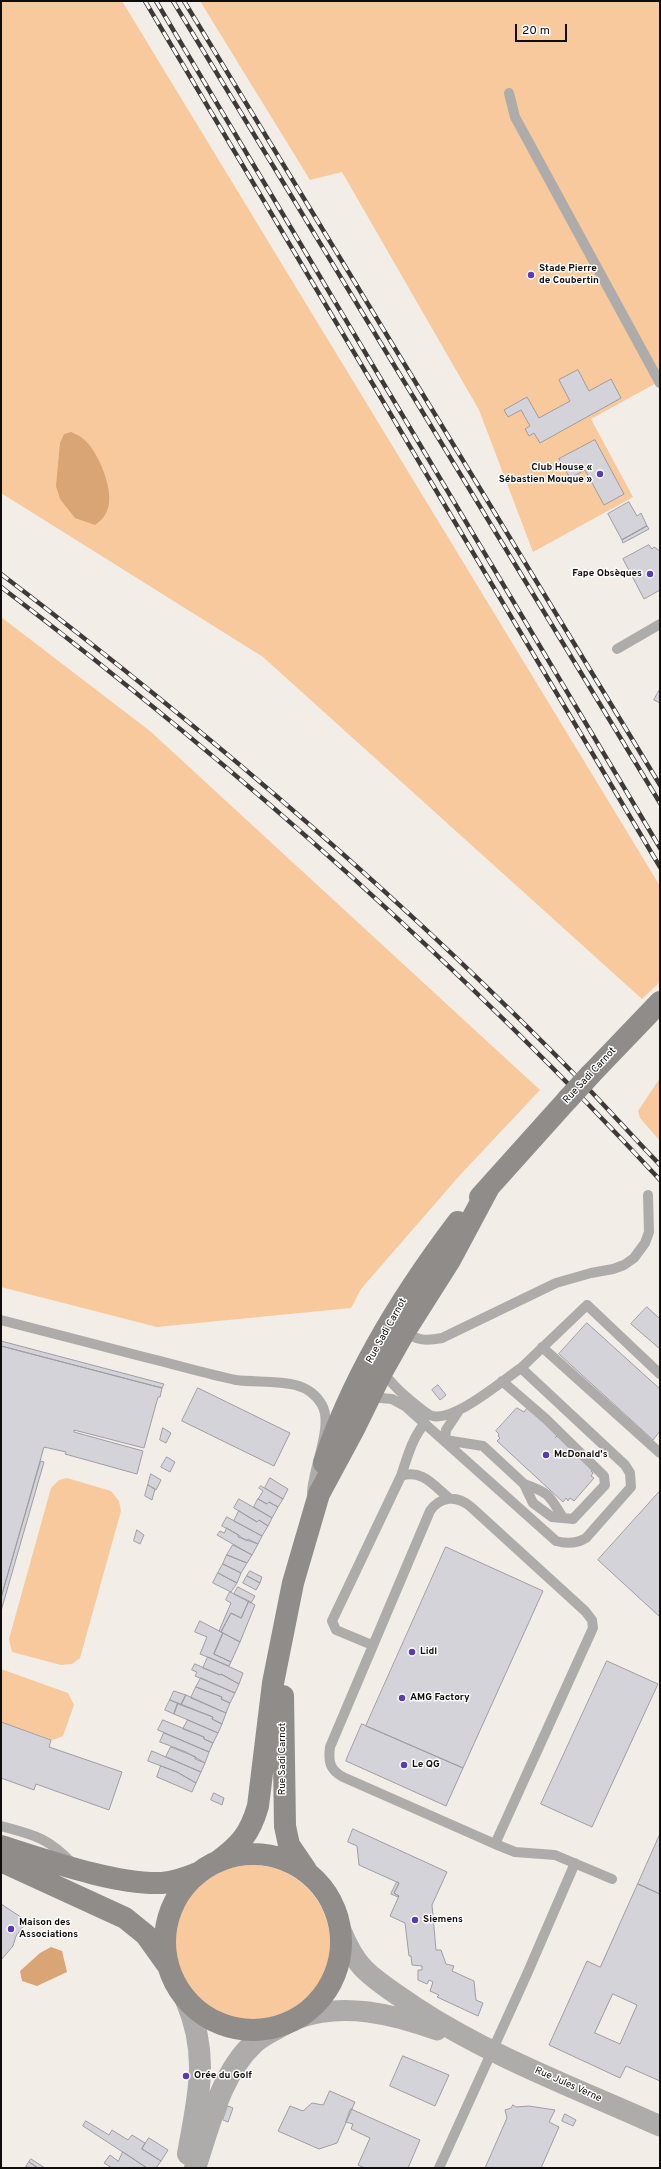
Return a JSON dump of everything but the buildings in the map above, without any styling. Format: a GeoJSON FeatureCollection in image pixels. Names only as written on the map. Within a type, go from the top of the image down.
{"type":"FeatureCollection","features":[{"type":"Feature","properties":{"kind":"main road","name":"Rue Sadi Carnot"},"geometry":{"type":"LineString","coordinates":[[168,1967],[165,1938],[171,1910],[180,1893],[209,1867],[241,1842],[254,1822],[258,1806],[273,1683],[284,1635],[293,1583],[316,1503],[355,1427],[362,1393],[375,1369],[399,1309],[425,1268],[461,1218],[590,1075],[660,1002]]}},
{"type":"Feature","properties":{"kind":"main road","name":"Rue Sadi Carnot"},"geometry":{"type":"LineString","coordinates":[[375,1369],[405,1331],[450,1260],[489,1187]]}},
{"type":"Feature","properties":{"kind":"main road","name":"Rue Sadi Carnot"},"geometry":{"type":"LineString","coordinates":[[284,1635],[285,1826],[294,1854],[310,1876]]}},
{"type":"Feature","properties":{"kind":"main road"},"geometry":{"type":"LineString","coordinates":[[1,1846],[122,1880],[150,1882],[172,1881],[243,1855],[261,1855],[287,1862],[310,1876],[327,1896],[335,1911],[340,1928],[340,1954],[333,1979],[319,2001],[291,2021],[255,2030],[226,2026],[204,2016],[186,2000],[175,1984],[168,1967],[146,1935],[125,1918],[1,1861]]}},
{"type":"Feature","properties":{"kind":"street","name":"Rue Jules Verne"},"geometry":{"type":"LineString","coordinates":[[340,1928],[354,1956],[364,1969],[407,2001],[484,2047]]}},
{"type":"Feature","properties":{"kind":"street"},"geometry":{"type":"LineString","coordinates":[[186,2000],[198,2033],[201,2063],[196,2110],[186,2168]]}},
{"type":"Feature","properties":{"kind":"street","name":"Rue Jules Verne"},"geometry":{"type":"LineString","coordinates":[[291,2021],[329,2010],[370,2012],[402,2019],[484,2047],[660,2126]]}},
{"type":"Feature","properties":{"kind":"street"},"geometry":{"type":"LineString","coordinates":[[194,2168],[218,2103],[237,2065],[254,2043],[291,2021]]}},
{"type":"Feature","properties":{"kind":"lane"},"geometry":{"type":"LineString","coordinates":[[509,94],[515,117],[660,382]]}},
{"type":"Feature","properties":{"kind":"lane"},"geometry":{"type":"LineString","coordinates":[[617,649],[660,624]]}},
{"type":"Feature","properties":{"kind":"lane"},"geometry":{"type":"LineString","coordinates":[[405,1331],[414,1338],[427,1340],[442,1338],[556,1283],[572,1277],[624,1265],[640,1251],[649,1232],[648,1195]]}},
{"type":"Feature","properties":{"kind":"lane"},"geometry":{"type":"LineString","coordinates":[[445,1440],[446,1430],[459,1412],[521,1368],[587,1305],[660,1374]]}},
{"type":"Feature","properties":{"kind":"lane"},"geometry":{"type":"LineString","coordinates":[[1,1320],[224,1377],[275,1382],[302,1387],[313,1394],[322,1404],[326,1412],[326,1421],[314,1475],[316,1503]]}},
{"type":"Feature","properties":{"kind":"lane"},"geometry":{"type":"LineString","coordinates":[[542,1347],[660,1453]]}},
{"type":"Feature","properties":{"kind":"lane"},"geometry":{"type":"LineString","coordinates":[[362,1393],[398,1402],[445,1440],[556,1541],[571,1543],[579,1542],[586,1538],[631,1487],[630,1473],[625,1465],[521,1368]]}},
{"type":"Feature","properties":{"kind":"lane"},"geometry":{"type":"LineString","coordinates":[[375,1369],[430,1415],[441,1417],[459,1412]]}},
{"type":"Feature","properties":{"kind":"lane"},"geometry":{"type":"LineString","coordinates":[[445,1440],[483,1446],[524,1484],[533,1503],[547,1515],[573,1519],[606,1485],[604,1476],[546,1419],[502,1381]]}},
{"type":"Feature","properties":{"kind":"lane"},"geometry":{"type":"LineString","coordinates":[[372,1645],[336,1630],[332,1621],[401,1476],[410,1448],[419,1430],[425,1423]]}},
{"type":"Feature","properties":{"kind":"lane"},"geometry":{"type":"LineString","coordinates":[[401,1476],[410,1473],[421,1475],[448,1498],[464,1501],[592,1620],[593,1628],[495,1844]]}},
{"type":"Feature","properties":{"kind":"lane"},"geometry":{"type":"LineString","coordinates":[[524,1484],[539,1488],[546,1492],[563,1518]]}},
{"type":"Feature","properties":{"kind":"lane"},"geometry":{"type":"LineString","coordinates":[[448,1498],[434,1505],[430,1512],[372,1645],[330,1747],[329,1757],[334,1772],[515,1852],[555,1855],[612,1879]]}},
{"type":"Feature","properties":{"kind":"lane"},"geometry":{"type":"LineString","coordinates":[[1,1826],[44,1839],[56,1846],[76,1868]]}},
{"type":"Feature","properties":{"kind":"lane"},"geometry":{"type":"LineString","coordinates":[[439,2168],[484,2047],[575,1863]]}},
{"type":"Feature","properties":{"kind":"shaded area"},"geometry":{"type":"Polygon","coordinates":[[[1,1],[122,1],[660,886],[660,982],[642,999],[263,657],[1,493],[1,1]]]}},
{"type":"Feature","properties":{"kind":"shaded area","name":"Stade Pierre de Coubertin"},"geometry":{"type":"Polygon","coordinates":[[[200,1],[660,1],[660,381],[591,419],[633,497],[533,552],[479,410],[342,172],[310,180],[200,1]]]}},
{"type":"Feature","properties":{"kind":"shaded area"},"geometry":{"type":"Polygon","coordinates":[[[71,432],[81,437],[94,452],[104,472],[107,483],[109,503],[107,511],[95,525],[75,518],[60,499],[56,486],[60,443],[64,434],[71,432]]]}},
{"type":"Feature","properties":{"kind":"shaded area"},"geometry":{"type":"Polygon","coordinates":[[[1,617],[150,731],[540,1090],[460,1175],[361,1289],[351,1308],[157,1327],[1,1287],[1,617]]]}},
{"type":"Feature","properties":{"kind":"shaded area"},"geometry":{"type":"Polygon","coordinates":[[[660,1078],[660,1141],[640,1118],[638,1111],[660,1078]]]}},
{"type":"Feature","properties":{"kind":"shaded area"},"geometry":{"type":"Polygon","coordinates":[[[67,1478],[111,1491],[119,1501],[121,1511],[80,1658],[72,1664],[61,1665],[12,1652],[9,1639],[51,1488],[59,1480],[67,1478]]]}},
{"type":"Feature","properties":{"kind":"shaded area"},"geometry":{"type":"Polygon","coordinates":[[[1,1669],[68,1693],[74,1705],[63,1736],[53,1740],[1,1722],[1,1669]]]}},
{"type":"Feature","properties":{"kind":"shaded area"},"geometry":{"type":"Polygon","coordinates":[[[252,1865],[282,1871],[295,1878],[307,1888],[317,1900],[324,1913],[330,1943],[324,1973],[317,1986],[307,1998],[295,2008],[282,2015],[252,2021],[222,2015],[209,2008],[197,1998],[187,1986],[180,1973],[174,1943],[180,1913],[187,1900],[197,1888],[209,1878],[222,1871],[252,1865]]]}},
{"type":"Feature","properties":{"kind":"shaded area"},"geometry":{"type":"Polygon","coordinates":[[[51,1947],[62,1951],[67,1972],[37,1986],[22,1981],[20,1971],[40,1953],[51,1947]]]}},
{"type":"Feature","properties":{"kind":"railway"},"geometry":{"type":"LineString","coordinates":[[145,1],[660,867]]}},
{"type":"Feature","properties":{"kind":"railway"},"geometry":{"type":"LineString","coordinates":[[156,1],[660,848]]}},
{"type":"Feature","properties":{"kind":"railway"},"geometry":{"type":"LineString","coordinates":[[173,1],[660,803]]}},
{"type":"Feature","properties":{"kind":"railway"},"geometry":{"type":"LineString","coordinates":[[184,1],[660,785]]}},
{"type":"Feature","properties":{"kind":"railway"},"geometry":{"type":"LineString","coordinates":[[1,574],[153,693],[227,754],[373,881],[444,946],[513,1013],[581,1081],[660,1165]]}},
{"type":"Feature","properties":{"kind":"railway"},"geometry":{"type":"LineString","coordinates":[[1,587],[89,655],[175,725],[260,796],[343,869],[425,944],[505,1021],[584,1100],[660,1180]]}},
{"type":"Feature","properties":{"kind":"place","name":"Stade Pierre de Coubertin"},"geometry":{"type":"Point","coordinates":[531,275]}},
{"type":"Feature","properties":{"kind":"place","name":"Club House « Sébastien Mouque »"},"geometry":{"type":"Point","coordinates":[600,474]}},
{"type":"Feature","properties":{"kind":"place","name":"Fape Obsèques"},"geometry":{"type":"Point","coordinates":[650,574]}},
{"type":"Feature","properties":{"kind":"place","name":"McDonald's"},"geometry":{"type":"Point","coordinates":[546,1455]}},
{"type":"Feature","properties":{"kind":"place","name":"Lidl"},"geometry":{"type":"Point","coordinates":[412,1652]}},
{"type":"Feature","properties":{"kind":"place","name":"AMG Factory"},"geometry":{"type":"Point","coordinates":[402,1698]}},
{"type":"Feature","properties":{"kind":"place","name":"Le QG"},"geometry":{"type":"Point","coordinates":[404,1765]}},
{"type":"Feature","properties":{"kind":"place","name":"Siemens"},"geometry":{"type":"Point","coordinates":[415,1920]}},
{"type":"Feature","properties":{"kind":"place","name":"Maison des Associations"},"geometry":{"type":"Point","coordinates":[11,1929]}},
{"type":"Feature","properties":{"kind":"place","name":"Orée du Golf"},"geometry":{"type":"Point","coordinates":[186,2076]}}]}
